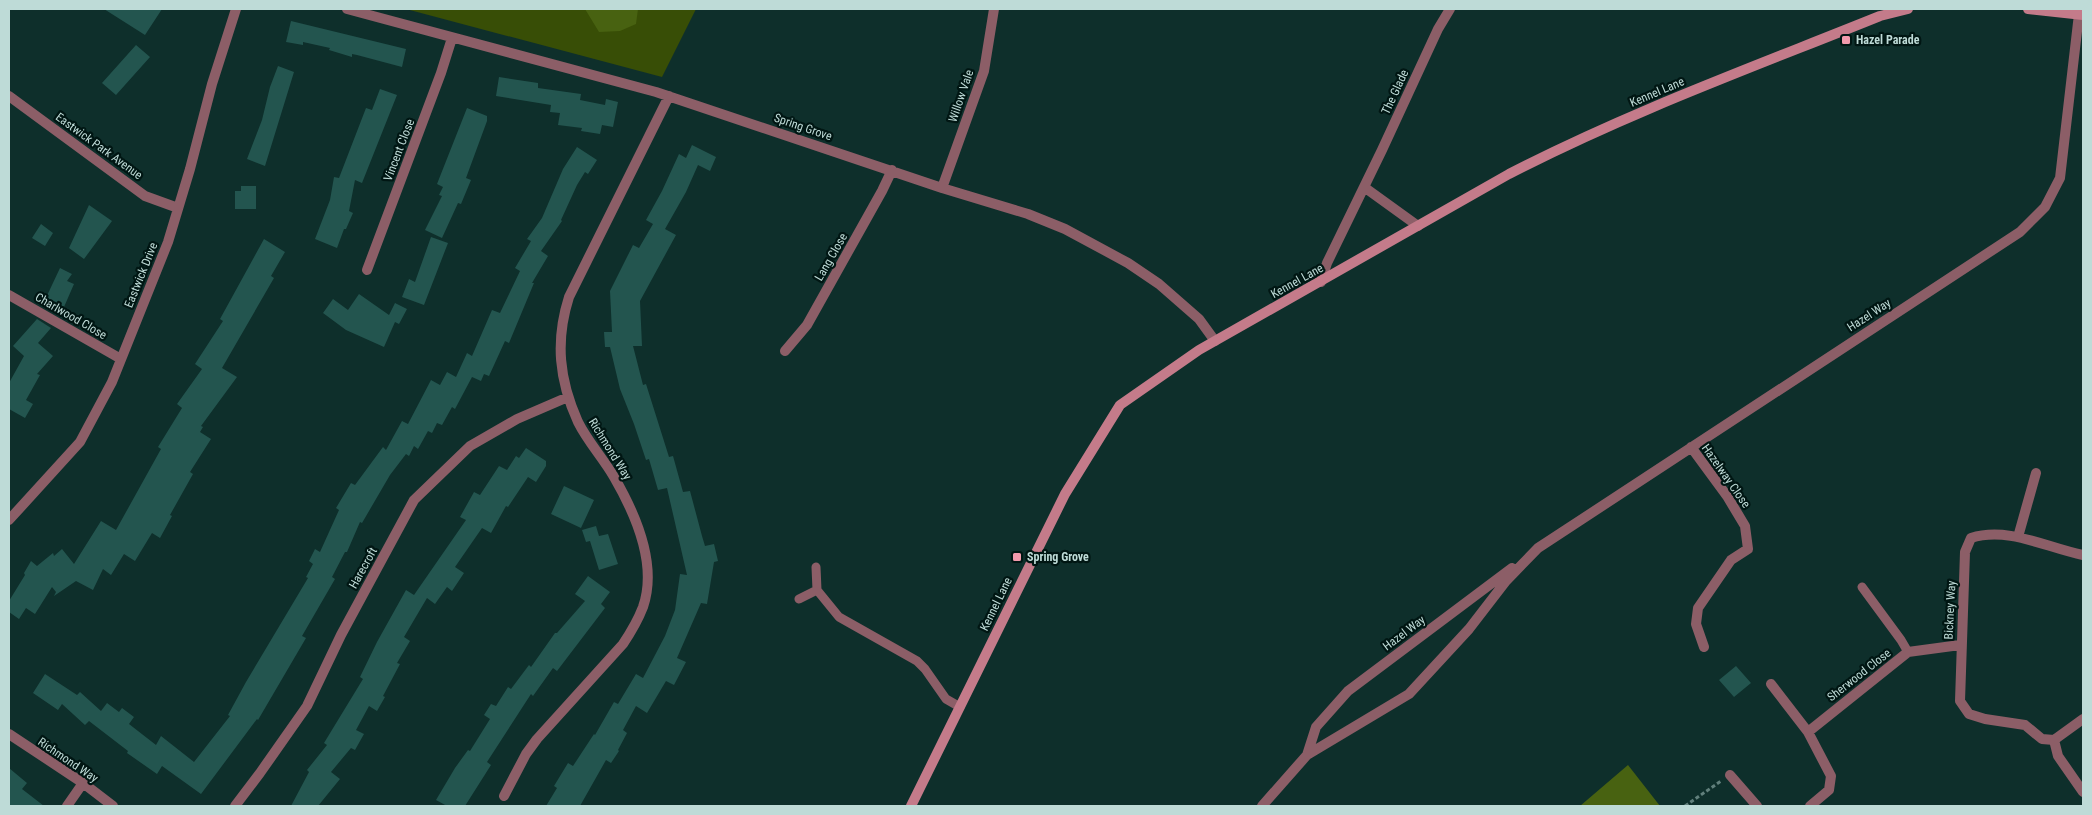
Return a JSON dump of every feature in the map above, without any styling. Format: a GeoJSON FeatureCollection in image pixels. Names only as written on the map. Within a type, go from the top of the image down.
{"type":"FeatureCollection","features":[{"type":"Feature","properties":{"kind":"street","name":"Eastwick Drive"},"geometry":{"type":"LineString","coordinates":[[9,520],[80,442],[112,382],[168,242],[212,84],[236,9]]}},
{"type":"Feature","properties":{"kind":"street","name":"Spring Grove"},"geometry":{"type":"LineString","coordinates":[[347,9],[669,96],[942,188],[1028,214],[1066,229],[1120,259],[1159,284],[1199,319],[1215,341]]}},
{"type":"Feature","properties":{"kind":"street","name":"Willow Vale"},"geometry":{"type":"LineString","coordinates":[[942,188],[984,70],[994,9]]}},
{"type":"Feature","properties":{"kind":"street","name":"The Glade"},"geometry":{"type":"LineString","coordinates":[[1321,282],[1327,263],[1438,30],[1450,9]]}},
{"type":"Feature","properties":{"kind":"street","name":"Kennel Lane"},"geometry":{"type":"LineString","coordinates":[[911,806],[1065,494],[1120,405],[1199,350],[1518,170],[1604,128],[1871,20],[1908,9]]}},
{"type":"Feature","properties":{"kind":"street"},"geometry":{"type":"LineString","coordinates":[[2028,9],[2081,15]]}},
{"type":"Feature","properties":{"kind":"street","name":"Hazel Way"},"geometry":{"type":"LineString","coordinates":[[1307,755],[1316,727],[1348,691],[1538,548],[2020,232],[2044,207],[2060,178],[2081,15]]}},
{"type":"Feature","properties":{"kind":"street","name":"Vincent Close"},"geometry":{"type":"LineString","coordinates":[[366,270],[441,73],[452,38]]}},
{"type":"Feature","properties":{"kind":"street","name":"Eastwick Park Avenue"},"geometry":{"type":"LineString","coordinates":[[9,96],[145,196],[178,208]]}},
{"type":"Feature","properties":{"kind":"street","name":"Richmond Way"},"geometry":{"type":"LineString","coordinates":[[504,796],[526,754],[537,739],[623,644],[643,606],[648,583],[646,557],[642,540],[628,502],[613,475],[579,424],[568,397],[562,371],[560,343],[562,320],[569,297],[669,96]]}},
{"type":"Feature","properties":{"kind":"street","name":"Lang Close"},"geometry":{"type":"LineString","coordinates":[[785,351],[807,325],[892,170]]}},
{"type":"Feature","properties":{"kind":"street"},"geometry":{"type":"LineString","coordinates":[[1364,187],[1418,226]]}},
{"type":"Feature","properties":{"kind":"street","name":"Charlwood Close"},"geometry":{"type":"LineString","coordinates":[[9,295],[121,359]]}},
{"type":"Feature","properties":{"kind":"street","name":"Harecroft"},"geometry":{"type":"LineString","coordinates":[[235,806],[307,706],[341,635],[414,500],[470,446],[517,419],[568,397]]}},
{"type":"Feature","properties":{"kind":"street","name":"Hazelway Close"},"geometry":{"type":"LineString","coordinates":[[1691,447],[1746,526],[1748,549],[1731,560],[1698,608],[1696,624],[1704,647]]}},
{"type":"Feature","properties":{"kind":"street"},"geometry":{"type":"LineString","coordinates":[[2018,536],[2036,473]]}},
{"type":"Feature","properties":{"kind":"street","name":"Bickney Way"},"geometry":{"type":"LineString","coordinates":[[2054,740],[2042,738],[2025,725],[1985,719],[1969,714],[1960,701],[1960,645],[1965,552],[1971,538],[1984,534],[2018,536],[2083,556]]}},
{"type":"Feature","properties":{"kind":"street","name":"Hazel Way"},"geometry":{"type":"LineString","coordinates":[[1262,806],[1307,755],[1409,694],[1469,629],[1506,581],[1538,548]]}},
{"type":"Feature","properties":{"kind":"street","name":"Sherwood Close"},"geometry":{"type":"LineString","coordinates":[[1808,732],[1908,652],[1960,645]]}},
{"type":"Feature","properties":{"kind":"street"},"geometry":{"type":"LineString","coordinates":[[1771,684],[1808,732],[1831,776],[1829,790],[1810,806]]}},
{"type":"Feature","properties":{"kind":"street"},"geometry":{"type":"LineString","coordinates":[[2083,719],[2054,740],[2058,756],[2083,792]]}},
{"type":"Feature","properties":{"kind":"street","name":"Richmond Way"},"geometry":{"type":"LineString","coordinates":[[9,734],[41,757],[83,783],[113,806]]}},
{"type":"Feature","properties":{"kind":"street"},"geometry":{"type":"LineString","coordinates":[[1730,776],[1757,806]]}},
{"type":"Feature","properties":{"kind":"street"},"geometry":{"type":"LineString","coordinates":[[67,806],[83,783]]}},
{"type":"Feature","properties":{"kind":"lane"},"geometry":{"type":"LineString","coordinates":[[816,567],[817,590],[839,617],[917,661],[926,669],[946,699],[960,707]]}},
{"type":"Feature","properties":{"kind":"lane"},"geometry":{"type":"LineString","coordinates":[[1862,586],[1908,652]]}},
{"type":"Feature","properties":{"kind":"lane"},"geometry":{"type":"LineString","coordinates":[[799,599],[817,590]]}},
{"type":"Feature","properties":{"kind":"path"},"geometry":{"type":"LineString","coordinates":[[1685,806],[1730,776]]}},
{"type":"Feature","properties":{"kind":"green space"},"geometry":{"type":"Polygon","coordinates":[[[406,9],[696,9],[662,77],[406,9]]]}},
{"type":"Feature","properties":{"kind":"green space"},"geometry":{"type":"Polygon","coordinates":[[[585,9],[638,9],[636,24],[620,31],[599,32],[585,9]]]}},
{"type":"Feature","properties":{"kind":"green space"},"geometry":{"type":"Polygon","coordinates":[[[1628,765],[1660,806],[1580,806],[1628,765]]]}},
{"type":"Feature","properties":{"kind":"building"},"geometry":{"type":"Polygon","coordinates":[[[104,9],[162,9],[145,35],[104,9]]]}},
{"type":"Feature","properties":{"kind":"building"},"geometry":{"type":"Polygon","coordinates":[[[291,21],[406,49],[402,67],[352,54],[352,57],[329,50],[330,48],[303,42],[303,45],[286,42],[291,21]]]}},
{"type":"Feature","properties":{"kind":"building"},"geometry":{"type":"Polygon","coordinates":[[[136,45],[150,57],[116,95],[102,83],[136,45]]]}},
{"type":"Feature","properties":{"kind":"building"},"geometry":{"type":"Polygon","coordinates":[[[278,66],[294,72],[265,166],[247,159],[262,120],[270,87],[278,66]]]}},
{"type":"Feature","properties":{"kind":"building"},"geometry":{"type":"Polygon","coordinates":[[[499,77],[538,83],[538,88],[581,94],[580,100],[605,105],[606,99],[618,102],[613,127],[602,125],[600,134],[581,131],[582,128],[558,125],[560,113],[550,112],[551,105],[496,96],[499,77]]]}},
{"type":"Feature","properties":{"kind":"building"},"geometry":{"type":"Polygon","coordinates":[[[380,89],[397,95],[362,183],[355,180],[349,211],[353,213],[346,229],[344,229],[337,248],[315,239],[330,200],[334,177],[339,178],[366,108],[372,110],[380,89]]]}},
{"type":"Feature","properties":{"kind":"building"},"geometry":{"type":"Polygon","coordinates":[[[467,108],[487,116],[487,121],[466,178],[471,180],[461,204],[458,203],[442,238],[425,230],[442,196],[439,195],[443,187],[437,184],[467,108]]]}},
{"type":"Feature","properties":{"kind":"building"},"geometry":{"type":"Polygon","coordinates":[[[692,145],[716,157],[710,171],[698,165],[686,192],[665,229],[676,235],[640,301],[642,346],[633,346],[643,385],[646,384],[669,457],[673,456],[683,492],[690,491],[705,546],[714,544],[718,561],[714,562],[707,604],[701,603],[677,658],[686,662],[674,685],[666,681],[647,713],[636,706],[623,730],[627,733],[619,751],[611,763],[606,760],[580,806],[546,806],[557,788],[554,786],[568,763],[573,766],[595,735],[614,702],[618,704],[636,674],[643,678],[665,636],[675,610],[680,574],[687,575],[667,488],[658,490],[649,459],[646,460],[620,389],[610,347],[605,347],[604,332],[612,332],[610,291],[633,245],[639,248],[653,224],[646,220],[679,154],[686,158],[692,145]]]}},
{"type":"Feature","properties":{"kind":"building"},"geometry":{"type":"Polygon","coordinates":[[[577,147],[597,160],[588,174],[585,172],[577,185],[562,221],[541,251],[548,256],[532,283],[534,283],[509,343],[505,341],[489,376],[484,374],[481,381],[472,377],[455,409],[452,407],[442,425],[437,423],[432,433],[428,431],[418,449],[414,446],[409,456],[406,454],[390,475],[362,523],[360,522],[347,552],[345,552],[332,577],[335,579],[302,636],[306,638],[258,720],[201,794],[162,766],[157,774],[127,753],[128,751],[89,721],[85,725],[62,704],[58,710],[33,693],[45,674],[77,695],[80,692],[101,711],[107,703],[119,712],[122,708],[134,717],[129,724],[156,745],[161,736],[194,762],[230,716],[228,715],[246,682],[308,578],[306,577],[313,564],[309,561],[315,549],[320,552],[339,510],[336,508],[351,483],[355,485],[383,447],[386,450],[402,421],[408,424],[431,380],[440,385],[447,372],[456,377],[467,353],[472,356],[492,310],[500,313],[520,271],[515,268],[531,241],[527,239],[542,218],[563,169],[577,147]]]}},
{"type":"Feature","properties":{"kind":"building"},"geometry":{"type":"Polygon","coordinates":[[[241,186],[256,186],[256,209],[235,209],[235,191],[241,191],[241,186]]]}},
{"type":"Feature","properties":{"kind":"building"},"geometry":{"type":"Polygon","coordinates":[[[89,205],[112,221],[84,259],[69,248],[89,205]]]}},
{"type":"Feature","properties":{"kind":"building"},"geometry":{"type":"Polygon","coordinates":[[[41,224],[53,233],[45,246],[32,238],[41,224]]]}},
{"type":"Feature","properties":{"kind":"building"},"geometry":{"type":"Polygon","coordinates":[[[431,237],[448,243],[424,305],[402,297],[409,279],[415,282],[431,237]]]}},
{"type":"Feature","properties":{"kind":"building"},"geometry":{"type":"Polygon","coordinates":[[[264,239],[285,252],[271,276],[274,278],[222,368],[237,377],[201,426],[203,427],[200,432],[211,439],[190,472],[193,474],[170,515],[172,516],[160,538],[152,533],[135,561],[124,554],[111,575],[103,569],[93,590],[76,581],[54,596],[56,592],[52,587],[35,614],[26,608],[19,619],[9,612],[9,601],[31,561],[37,566],[53,553],[54,556],[62,549],[74,564],[101,521],[116,530],[161,449],[158,447],[182,408],[177,404],[202,369],[195,364],[223,321],[220,319],[264,239]]]}},
{"type":"Feature","properties":{"kind":"building"},"geometry":{"type":"Polygon","coordinates":[[[60,268],[72,274],[67,281],[74,284],[64,307],[52,301],[49,305],[44,302],[60,268]]]}},
{"type":"Feature","properties":{"kind":"building"},"geometry":{"type":"Polygon","coordinates":[[[359,294],[389,315],[395,303],[407,309],[399,324],[395,322],[384,347],[346,330],[323,313],[333,299],[348,310],[359,294]]]}},
{"type":"Feature","properties":{"kind":"building"},"geometry":{"type":"Polygon","coordinates":[[[37,319],[51,328],[38,343],[53,356],[37,374],[40,375],[26,400],[33,404],[25,418],[9,409],[9,383],[24,356],[13,346],[37,319]]]}},
{"type":"Feature","properties":{"kind":"building"},"geometry":{"type":"Polygon","coordinates":[[[526,448],[546,461],[546,466],[536,482],[528,477],[508,507],[506,506],[491,533],[482,528],[455,567],[464,573],[452,591],[447,587],[435,604],[427,598],[404,637],[410,641],[397,663],[400,664],[383,696],[385,697],[377,711],[369,706],[356,730],[364,734],[355,750],[351,748],[331,772],[340,779],[318,806],[291,806],[309,772],[307,770],[327,745],[324,743],[363,679],[360,677],[406,590],[414,595],[466,520],[460,517],[474,492],[480,495],[499,466],[507,470],[516,456],[519,458],[526,448]]]}},
{"type":"Feature","properties":{"kind":"building"},"geometry":{"type":"Polygon","coordinates":[[[564,486],[594,500],[581,528],[551,514],[564,486]]]}},
{"type":"Feature","properties":{"kind":"building"},"geometry":{"type":"Polygon","coordinates":[[[596,526],[599,536],[608,534],[618,564],[599,570],[590,541],[586,542],[582,530],[596,526]]]}},
{"type":"Feature","properties":{"kind":"building"},"geometry":{"type":"Polygon","coordinates":[[[588,576],[610,592],[601,604],[605,608],[557,671],[553,668],[533,696],[531,694],[487,762],[491,765],[465,806],[447,806],[436,800],[455,768],[468,750],[470,751],[490,719],[484,715],[491,704],[496,706],[508,687],[511,689],[529,665],[531,667],[555,633],[585,601],[575,594],[588,576]]]}},
{"type":"Feature","properties":{"kind":"building"},"geometry":{"type":"Polygon","coordinates":[[[1736,666],[1751,683],[1734,697],[1719,680],[1736,666]]]}},
{"type":"Feature","properties":{"kind":"building"},"geometry":{"type":"Polygon","coordinates":[[[9,768],[27,783],[22,789],[44,806],[9,806],[9,768]]]}},
{"type":"Feature","properties":{"kind":"place","name":"Hazel Parade"},"geometry":{"type":"Point","coordinates":[1846,40]}},
{"type":"Feature","properties":{"kind":"place","name":"Spring Grove"},"geometry":{"type":"Point","coordinates":[1017,557]}}]}
